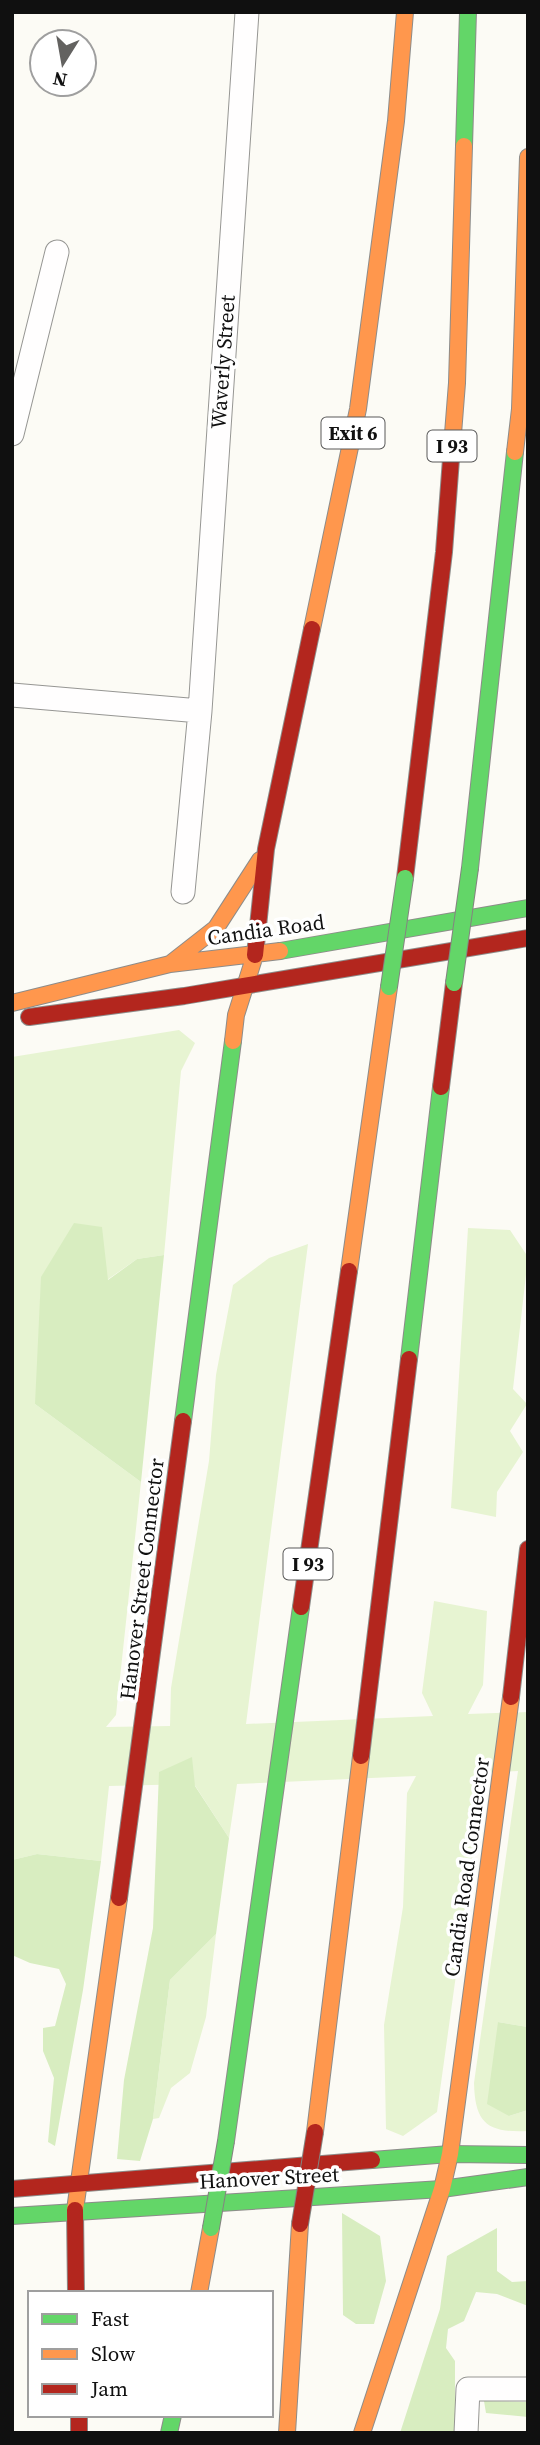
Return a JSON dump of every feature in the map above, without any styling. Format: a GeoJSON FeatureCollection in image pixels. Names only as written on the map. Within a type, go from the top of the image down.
{"type":"FeatureCollection","features":[{"type":"Feature","properties":{"kind":"main road","name":"Exit 6"},"geometry":{"type":"LineString","coordinates":[[266,849],[358,409],[396,121],[405,12]]}},
{"type":"Feature","properties":{"kind":"main road","name":"I 93"},"geometry":{"type":"LineString","coordinates":[[199,2291],[226,2141],[405,878],[444,552],[457,383],[468,12]]}},
{"type":"Feature","properties":{"kind":"main road"},"geometry":{"type":"LineString","coordinates":[[277,2332],[300,2224],[315,2132],[470,868],[520,409],[528,158]]}},
{"type":"Feature","properties":{"kind":"main road","name":"Hanover Street Connector"},"geometry":{"type":"LineString","coordinates":[[76,2291],[75,2210],[139,1761],[234,1029],[243,986],[255,955],[266,849]]}},
{"type":"Feature","properties":{"kind":"main road"},"geometry":{"type":"LineString","coordinates":[[170,964],[216,928],[266,849]]}},
{"type":"Feature","properties":{"kind":"main road","name":"Candia Road"},"geometry":{"type":"LineString","coordinates":[[12,1003],[170,964],[255,955],[528,908]]}},
{"type":"Feature","properties":{"kind":"main road"},"geometry":{"type":"LineString","coordinates":[[12,1018],[243,986],[528,938]]}},
{"type":"Feature","properties":{"kind":"main road","name":"Candia Road Connector"},"geometry":{"type":"LineString","coordinates":[[362,2433],[442,2189],[450,2154],[506,1738],[528,1549]]}},
{"type":"Feature","properties":{"kind":"main road","name":"Hanover Street"},"geometry":{"type":"LineString","coordinates":[[12,2189],[79,2181],[450,2154],[528,2155]]}},
{"type":"Feature","properties":{"kind":"main road","name":"Hanover Street"},"geometry":{"type":"LineString","coordinates":[[12,2216],[442,2189],[528,2176]]}},
{"type":"Feature","properties":{"kind":"main road"},"geometry":{"type":"LineString","coordinates":[[287,2433],[300,2224]]}},
{"type":"Feature","properties":{"kind":"street","name":"Waverly Street"},"geometry":{"type":"LineString","coordinates":[[183,892],[200,711],[247,12]]}},
{"type":"Feature","properties":{"kind":"street"},"geometry":{"type":"LineString","coordinates":[[12,434],[57,252]]}},
{"type":"Feature","properties":{"kind":"street"},"geometry":{"type":"LineString","coordinates":[[12,695],[200,711]]}},
{"type":"Feature","properties":{"kind":"street"},"geometry":{"type":"LineString","coordinates":[[466,2433],[468,2389],[528,2389]]}},
{"type":"Feature","properties":{"kind":"green space"},"geometry":{"type":"Polygon","coordinates":[[[179,1030],[195,1043],[181,1071],[164,1255],[137,1259],[107,1280],[35,1404],[141,1482],[116,1715],[106,1727],[170,1726],[171,1688],[209,1461],[216,1375],[233,1285],[269,1258],[308,1244],[246,1724],[433,1716],[422,1693],[434,1601],[487,1611],[483,1685],[468,1714],[528,1712],[528,2027],[498,2022],[509,2116],[528,2110],[528,2131],[502,2130],[486,2123],[477,2108],[474,2083],[518,1771],[484,1773],[437,2112],[403,2136],[386,2129],[384,2025],[403,1907],[407,1793],[416,1776],[237,1784],[229,1838],[194,1784],[109,1786],[101,1861],[37,1854],[12,1860],[12,1057],[179,1030]]]}},
{"type":"Feature","properties":{"kind":"green space"},"geometry":{"type":"Polygon","coordinates":[[[74,1223],[102,1227],[108,1280],[137,1259],[164,1255],[141,1482],[35,1404],[41,1277],[74,1223]]]}},
{"type":"Feature","properties":{"kind":"green space"},"geometry":{"type":"Polygon","coordinates":[[[468,1228],[510,1230],[528,1257],[513,1389],[527,1404],[510,1431],[523,1452],[497,1492],[496,1517],[451,1508],[468,1228]]]}},
{"type":"Feature","properties":{"kind":"green space"},"geometry":{"type":"Polygon","coordinates":[[[192,1757],[195,1786],[229,1838],[216,1934],[170,1980],[153,2119],[140,2161],[117,2159],[124,2080],[153,1928],[159,1772],[192,1757]]]}},
{"type":"Feature","properties":{"kind":"green space"},"geometry":{"type":"Polygon","coordinates":[[[37,1854],[101,1861],[83,1990],[55,2146],[48,2142],[54,2078],[43,2051],[43,2028],[55,2026],[66,1984],[59,1969],[30,1963],[12,1955],[12,1860],[37,1854]]]}},
{"type":"Feature","properties":{"kind":"green space"},"geometry":{"type":"Polygon","coordinates":[[[216,1934],[206,2017],[190,2073],[171,2088],[159,2118],[153,2119],[170,1980],[216,1934]]]}},
{"type":"Feature","properties":{"kind":"green space"},"geometry":{"type":"Polygon","coordinates":[[[498,2022],[528,2027],[528,2110],[509,2116],[487,2104],[498,2022]]]}},
{"type":"Feature","properties":{"kind":"green space"},"geometry":{"type":"Polygon","coordinates":[[[342,2213],[380,2236],[386,2281],[374,2324],[356,2324],[343,2315],[342,2213]]]}},
{"type":"Feature","properties":{"kind":"green space"},"geometry":{"type":"Polygon","coordinates":[[[497,2228],[497,2271],[512,2282],[528,2281],[528,2306],[497,2294],[476,2292],[464,2321],[448,2329],[446,2348],[455,2361],[455,2433],[400,2433],[440,2309],[447,2256],[497,2228]]]}},
{"type":"Feature","properties":{"kind":"green space"},"geometry":{"type":"Polygon","coordinates":[[[484,2401],[528,2402],[528,2417],[486,2413],[484,2401]]]}},
{"type":"Feature","properties":{"kind":"traffic: fast"},"geometry":{"type":"LineString","coordinates":[[464,146],[468,12]]}},
{"type":"Feature","properties":{"kind":"traffic: fast"},"geometry":{"type":"LineString","coordinates":[[470,868],[515,452]]}},
{"type":"Feature","properties":{"kind":"traffic: fast"},"geometry":{"type":"LineString","coordinates":[[454,983],[470,868]]}},
{"type":"Feature","properties":{"kind":"traffic: fast"},"geometry":{"type":"LineString","coordinates":[[389,987],[405,878]]}},
{"type":"Feature","properties":{"kind":"traffic: fast"},"geometry":{"type":"LineString","coordinates":[[280,951],[528,908]]}},
{"type":"Feature","properties":{"kind":"traffic: fast"},"geometry":{"type":"LineString","coordinates":[[183,1421],[233,1041]]}},
{"type":"Feature","properties":{"kind":"traffic: fast"},"geometry":{"type":"LineString","coordinates":[[409,1359],[441,1087]]}},
{"type":"Feature","properties":{"kind":"traffic: fast"},"geometry":{"type":"LineString","coordinates":[[226,2141],[301,1607]]}},
{"type":"Feature","properties":{"kind":"traffic: fast"},"geometry":{"type":"LineString","coordinates":[[211,2228],[226,2141]]}},
{"type":"Feature","properties":{"kind":"traffic: fast"},"geometry":{"type":"LineString","coordinates":[[372,2160],[450,2154],[528,2155]]}},
{"type":"Feature","properties":{"kind":"traffic: fast"},"geometry":{"type":"LineString","coordinates":[[12,2216],[442,2189],[528,2177]]}},
{"type":"Feature","properties":{"kind":"traffic: fast"},"geometry":{"type":"LineString","coordinates":[[169,2433],[173,2417]]}},
{"type":"Feature","properties":{"kind":"traffic: slow"},"geometry":{"type":"LineString","coordinates":[[312,629],[358,409],[396,121],[405,12]]}},
{"type":"Feature","properties":{"kind":"traffic: slow"},"geometry":{"type":"LineString","coordinates":[[451,459],[457,383],[464,146]]}},
{"type":"Feature","properties":{"kind":"traffic: slow"},"geometry":{"type":"LineString","coordinates":[[515,452],[520,409],[528,157]]}},
{"type":"Feature","properties":{"kind":"traffic: slow"},"geometry":{"type":"LineString","coordinates":[[170,964],[216,928],[260,860]]}},
{"type":"Feature","properties":{"kind":"traffic: slow"},"geometry":{"type":"LineString","coordinates":[[12,1003],[170,964],[280,951]]}},
{"type":"Feature","properties":{"kind":"traffic: slow"},"geometry":{"type":"LineString","coordinates":[[233,1041],[236,1015],[255,955]]}},
{"type":"Feature","properties":{"kind":"traffic: slow"},"geometry":{"type":"LineString","coordinates":[[349,1271],[389,987]]}},
{"type":"Feature","properties":{"kind":"traffic: slow"},"geometry":{"type":"LineString","coordinates":[[442,2189],[450,2154],[511,1697]]}},
{"type":"Feature","properties":{"kind":"traffic: slow"},"geometry":{"type":"LineString","coordinates":[[315,2132],[361,1756]]}},
{"type":"Feature","properties":{"kind":"traffic: slow"},"geometry":{"type":"LineString","coordinates":[[75,2210],[119,1898]]}},
{"type":"Feature","properties":{"kind":"traffic: slow"},"geometry":{"type":"LineString","coordinates":[[362,2433],[442,2189]]}},
{"type":"Feature","properties":{"kind":"traffic: slow"},"geometry":{"type":"LineString","coordinates":[[287,2433],[300,2224]]}},
{"type":"Feature","properties":{"kind":"traffic: slow"},"geometry":{"type":"LineString","coordinates":[[199,2291],[211,2228]]}},
{"type":"Feature","properties":{"kind":"traffic: jam"},"geometry":{"type":"LineString","coordinates":[[405,878],[444,552],[451,459]]}},
{"type":"Feature","properties":{"kind":"traffic: jam"},"geometry":{"type":"LineString","coordinates":[[255,955],[266,849],[312,629]]}},
{"type":"Feature","properties":{"kind":"traffic: jam"},"geometry":{"type":"LineString","coordinates":[[29,1017],[184,996],[528,938]]}},
{"type":"Feature","properties":{"kind":"traffic: jam"},"geometry":{"type":"LineString","coordinates":[[441,1087],[454,983]]}},
{"type":"Feature","properties":{"kind":"traffic: jam"},"geometry":{"type":"LineString","coordinates":[[301,1607],[349,1271]]}},
{"type":"Feature","properties":{"kind":"traffic: jam"},"geometry":{"type":"LineString","coordinates":[[361,1756],[409,1359]]}},
{"type":"Feature","properties":{"kind":"traffic: jam"},"geometry":{"type":"LineString","coordinates":[[119,1898],[183,1421]]}},
{"type":"Feature","properties":{"kind":"traffic: jam"},"geometry":{"type":"LineString","coordinates":[[511,1697],[528,1549]]}},
{"type":"Feature","properties":{"kind":"traffic: jam"},"geometry":{"type":"LineString","coordinates":[[300,2224],[315,2132]]}},
{"type":"Feature","properties":{"kind":"traffic: jam"},"geometry":{"type":"LineString","coordinates":[[12,2189],[372,2160]]}},
{"type":"Feature","properties":{"kind":"traffic: jam"},"geometry":{"type":"LineString","coordinates":[[75,2210],[76,2291]]}},
{"type":"Feature","properties":{"kind":"traffic: jam"},"geometry":{"type":"LineString","coordinates":[[79,2417],[79,2433]]}}]}
